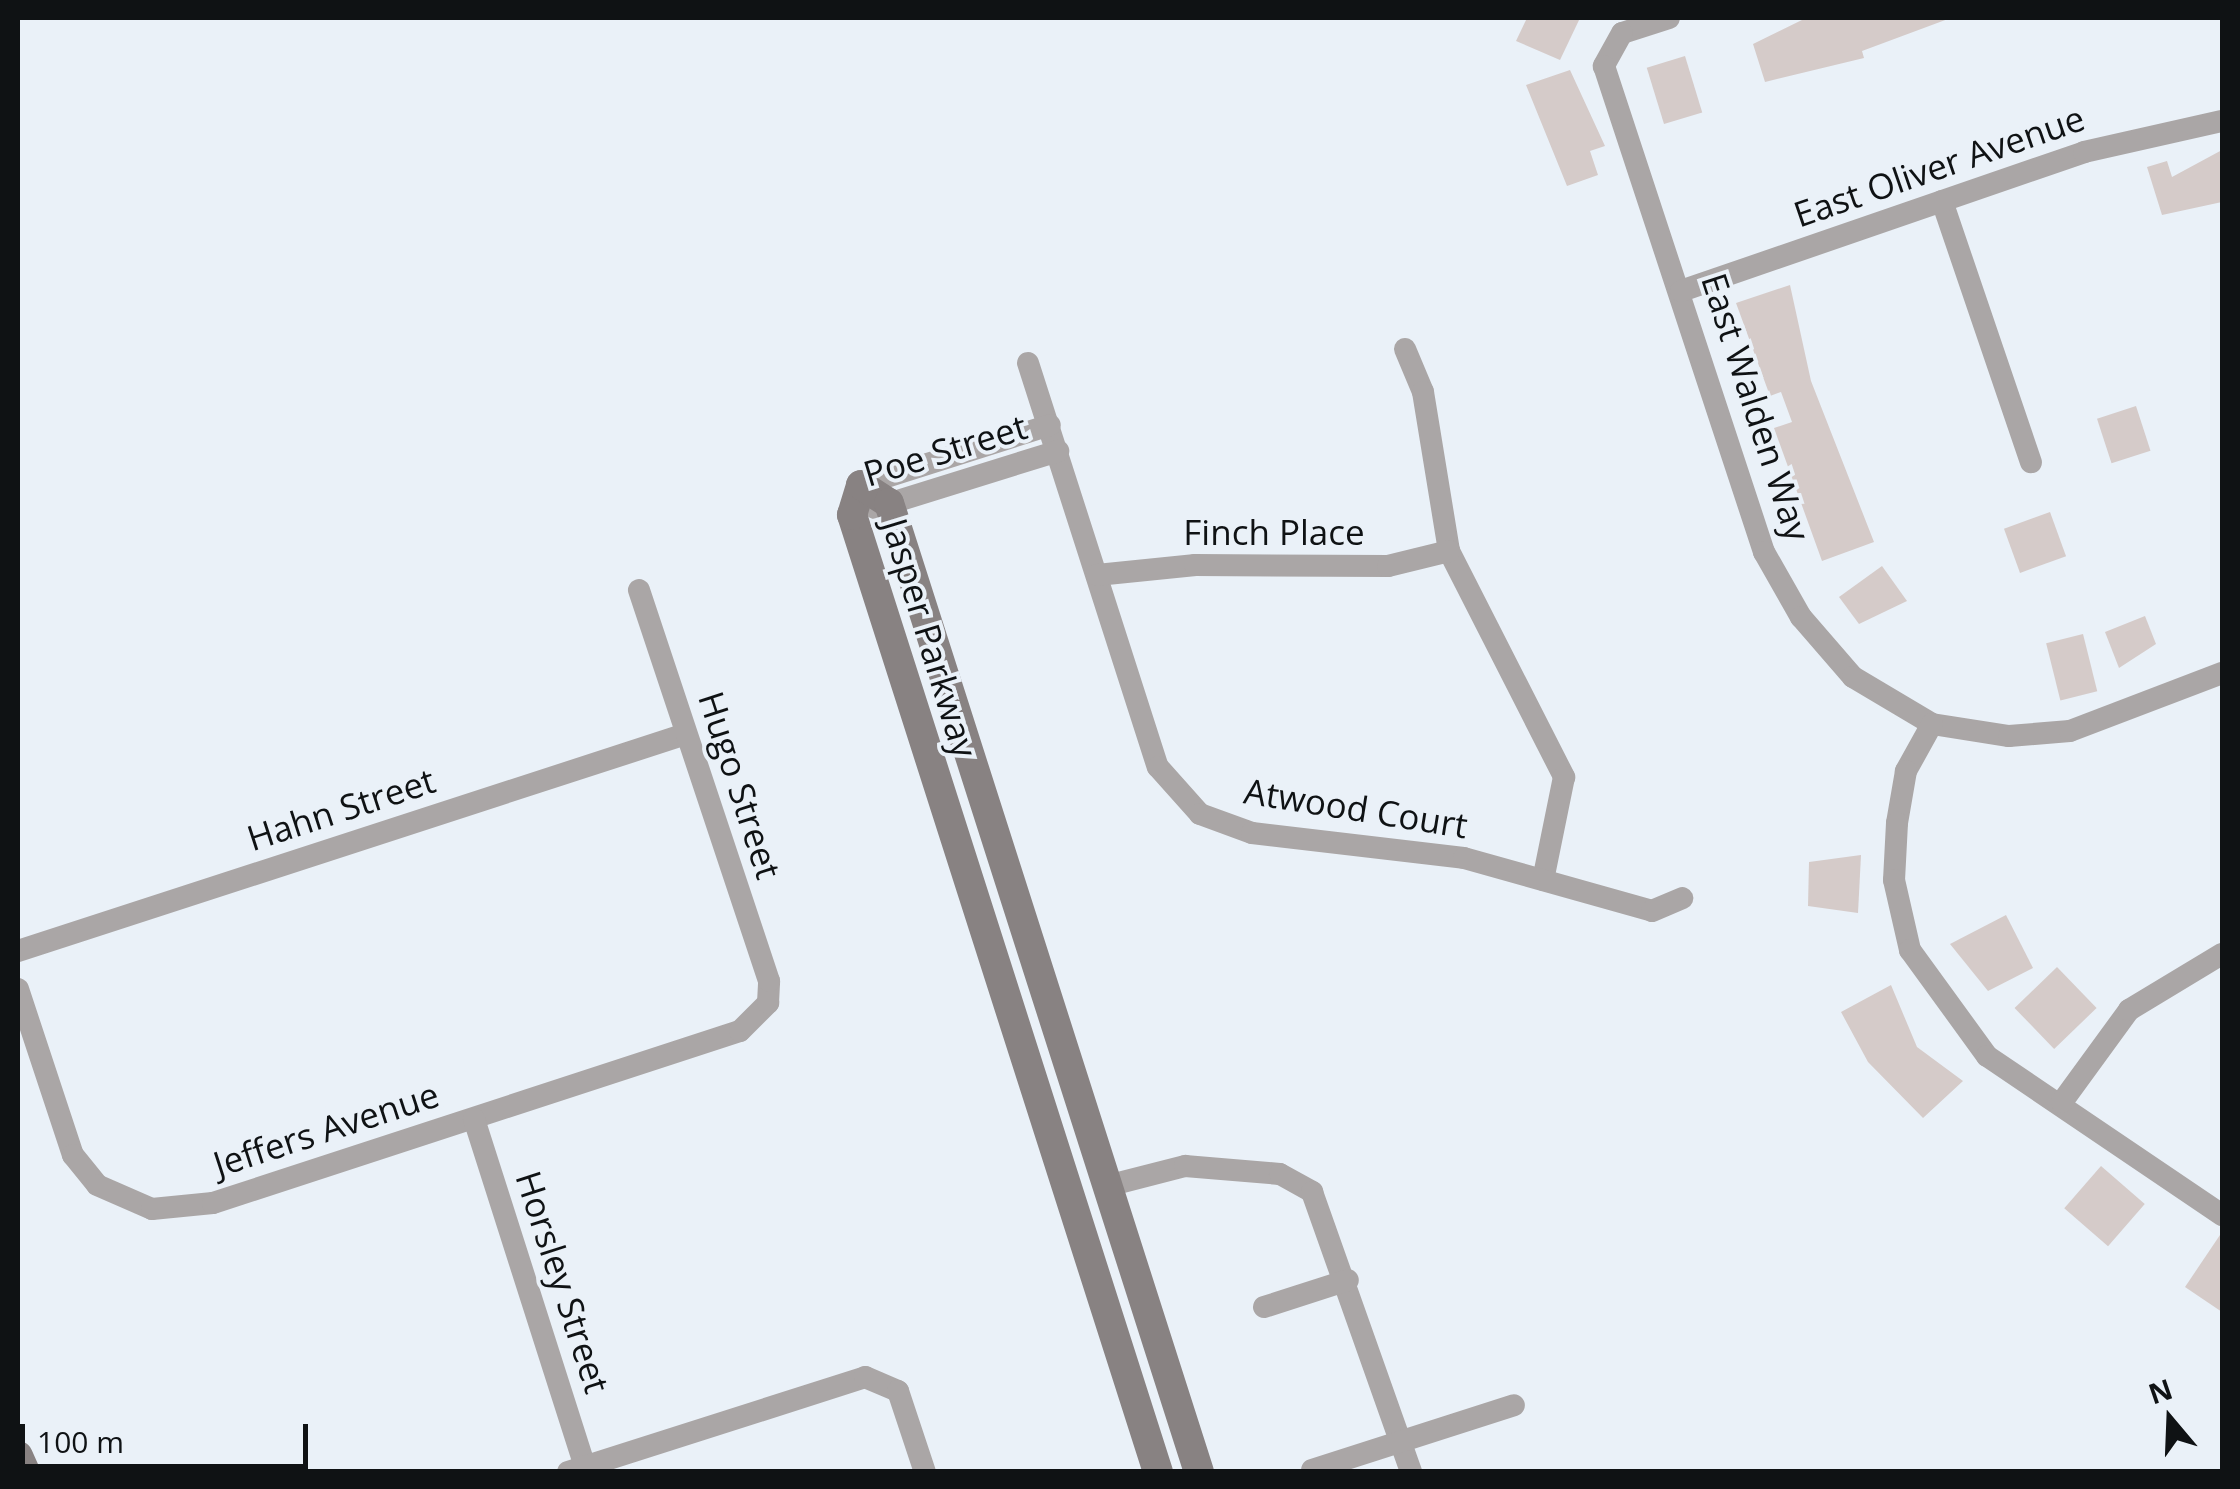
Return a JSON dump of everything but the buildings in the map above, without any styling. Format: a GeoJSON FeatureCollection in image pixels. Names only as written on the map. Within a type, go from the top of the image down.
{"type":"FeatureCollection","features":[{"type":"Feature","properties":{"kind":"street","name":"East Walden Way"},"geometry":{"type":"LineString","coordinates":[[1668,18],[1622,33],[1608,49],[1604,66],[1764,552],[1801,617],[1853,677],[1932,724],[2009,736],[2070,732],[2222,674]]}},
{"type":"Feature","properties":{"kind":"street","name":"East Oliver Avenue"},"geometry":{"type":"LineString","coordinates":[[1681,291],[2084,152],[2222,121]]}},
{"type":"Feature","properties":{"kind":"street"},"geometry":{"type":"LineString","coordinates":[[1942,201],[2031,462]]}},
{"type":"Feature","properties":{"kind":"street"},"geometry":{"type":"LineString","coordinates":[[1405,349],[1424,392],[1449,551],[1564,777],[1543,880]]}},
{"type":"Feature","properties":{"kind":"street","name":"Atwood Court"},"geometry":{"type":"LineString","coordinates":[[1028,363],[1158,767],[1200,814],[1252,833],[1464,858],[1652,910],[1682,898]]}},
{"type":"Feature","properties":{"kind":"street","name":"Poe Street"},"geometry":{"type":"LineString","coordinates":[[861,484],[1050,425]]}},
{"type":"Feature","properties":{"kind":"street","name":"Poe Street"},"geometry":{"type":"LineString","coordinates":[[852,515],[1058,451]]}},
{"type":"Feature","properties":{"kind":"street","name":"Jasper Parkway"},"geometry":{"type":"LineString","coordinates":[[1158,1472],[852,515],[861,484],[889,504],[1200,1472]]}},
{"type":"Feature","properties":{"kind":"street","name":"Finch Place"},"geometry":{"type":"LineString","coordinates":[[1097,575],[1195,564],[1388,566],[1449,551]]}},
{"type":"Feature","properties":{"kind":"street","name":"Hugo Street"},"geometry":{"type":"LineString","coordinates":[[639,590],[769,981],[768,1003]]}},
{"type":"Feature","properties":{"kind":"street"},"geometry":{"type":"LineString","coordinates":[[1932,724],[1906,771],[1897,823],[1894,880],[1910,950],[1987,1056],[2062,1102],[2222,1215]]}},
{"type":"Feature","properties":{"kind":"street","name":"Hahn Street"},"geometry":{"type":"LineString","coordinates":[[18,952],[686,734]]}},
{"type":"Feature","properties":{"kind":"street"},"geometry":{"type":"LineString","coordinates":[[2062,1102],[2129,1010],[2222,954]]}},
{"type":"Feature","properties":{"kind":"street","name":"Jeffers Avenue"},"geometry":{"type":"LineString","coordinates":[[18,989],[73,1155],[97,1185],[152,1209],[213,1203],[740,1031],[768,1003]]}},
{"type":"Feature","properties":{"kind":"street","name":"Horsley Street"},"geometry":{"type":"LineString","coordinates":[[474,1119],[577,1469]]}},
{"type":"Feature","properties":{"kind":"street"},"geometry":{"type":"LineString","coordinates":[[1107,1186],[1185,1166],[1280,1174],[1325,1209],[1411,1472]]}},
{"type":"Feature","properties":{"kind":"street"},"geometry":{"type":"LineString","coordinates":[[1264,1307],[1348,1280]]}},
{"type":"Feature","properties":{"kind":"street"},"geometry":{"type":"LineString","coordinates":[[577,1469],[865,1376],[884,1379],[898,1391],[925,1472]]}},
{"type":"Feature","properties":{"kind":"street"},"geometry":{"type":"LineString","coordinates":[[1312,1470],[1514,1405]]}},
{"type":"Feature","properties":{"kind":"street"},"geometry":{"type":"LineString","coordinates":[[18,1456],[25,1472]]}}]}
